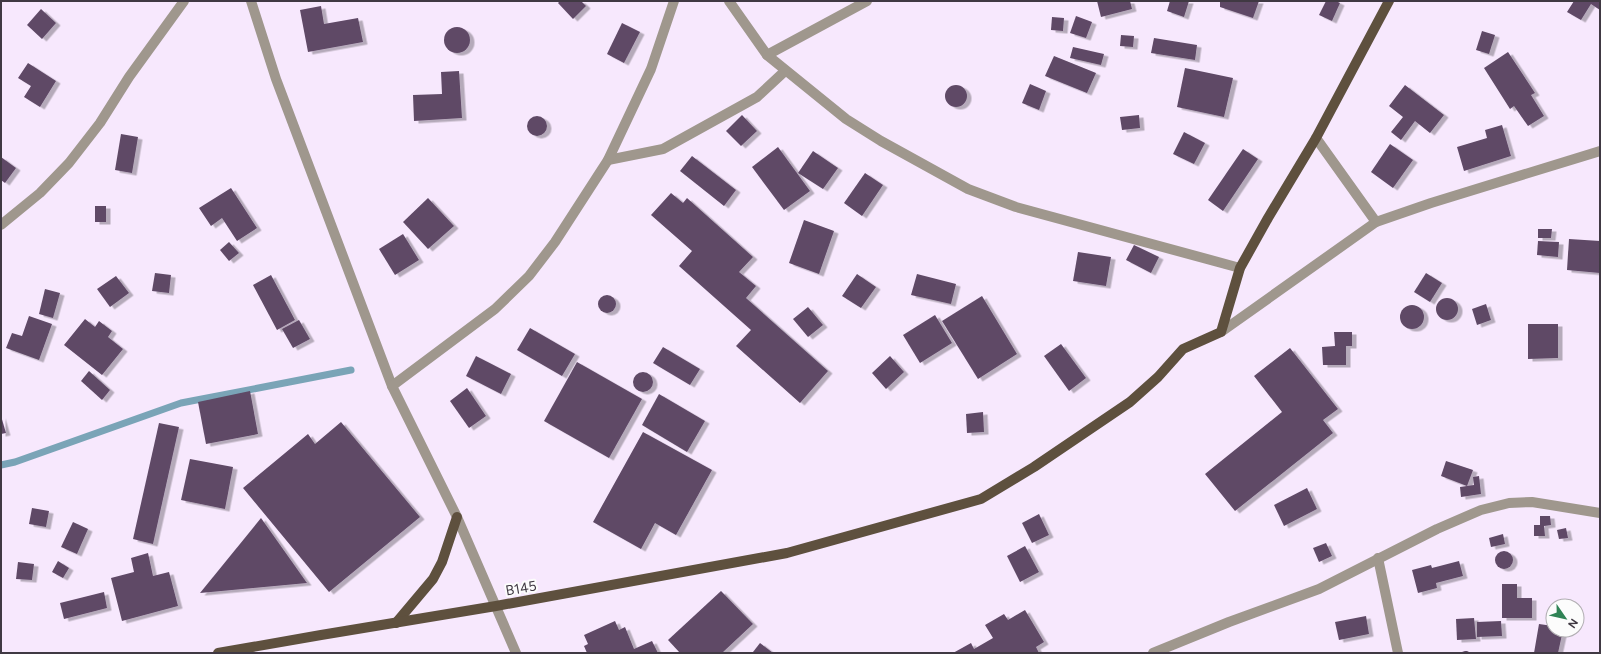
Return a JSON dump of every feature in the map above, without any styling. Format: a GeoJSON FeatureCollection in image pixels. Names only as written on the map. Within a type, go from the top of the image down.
{"type":"FeatureCollection","features":[{"type":"Feature","properties":{"kind":"main road"},"geometry":{"type":"LineString","coordinates":[[1220,332],[1240,268],[1316,138],[1389,1]]}},
{"type":"Feature","properties":{"kind":"main road","name":"B145"},"geometry":{"type":"LineString","coordinates":[[218,653],[496,606],[787,553],[981,499],[1034,467],[1130,402],[1158,377],[1183,349],[1220,332]]}},
{"type":"Feature","properties":{"kind":"main road"},"geometry":{"type":"LineString","coordinates":[[396,623],[433,579],[442,562],[457,517]]}},
{"type":"Feature","properties":{"kind":"street"},"geometry":{"type":"LineString","coordinates":[[1,225],[40,193],[69,164],[100,123],[129,77],[184,1]]}},
{"type":"Feature","properties":{"kind":"street"},"geometry":{"type":"LineString","coordinates":[[251,1],[276,79],[392,386],[457,517],[516,653]]}},
{"type":"Feature","properties":{"kind":"street"},"geometry":{"type":"LineString","coordinates":[[392,386],[495,309],[529,276],[555,242],[608,160],[651,69],[674,1]]}},
{"type":"Feature","properties":{"kind":"street"},"geometry":{"type":"LineString","coordinates":[[729,1],[767,55],[785,71],[852,123],[880,141],[968,189],[1016,207],[1240,268]]}},
{"type":"Feature","properties":{"kind":"street"},"geometry":{"type":"LineString","coordinates":[[767,55],[867,1]]}},
{"type":"Feature","properties":{"kind":"street"},"geometry":{"type":"LineString","coordinates":[[608,160],[663,149],[758,97],[785,71]]}},
{"type":"Feature","properties":{"kind":"street"},"geometry":{"type":"LineString","coordinates":[[1316,138],[1376,222]]}},
{"type":"Feature","properties":{"kind":"street"},"geometry":{"type":"LineString","coordinates":[[1220,332],[1376,222],[1431,203],[1600,151]]}},
{"type":"Feature","properties":{"kind":"street"},"geometry":{"type":"LineString","coordinates":[[1153,653],[1229,622],[1319,589],[1437,528],[1481,510],[1509,503],[1532,502],[1600,513]]}},
{"type":"Feature","properties":{"kind":"street"},"geometry":{"type":"LineString","coordinates":[[1378,558],[1398,653]]}},
{"type":"Feature","properties":{"kind":"building"},"geometry":{"type":"Polygon","coordinates":[[[560,1],[581,1],[586,6],[573,19],[558,3],[560,1]]]}},
{"type":"Feature","properties":{"kind":"building"},"geometry":{"type":"Polygon","coordinates":[[[1097,1],[1130,1],[1132,9],[1101,17],[1097,1]]]}},
{"type":"Feature","properties":{"kind":"building"},"geometry":{"type":"Polygon","coordinates":[[[1170,1],[1189,1],[1184,17],[1167,11],[1170,1]]]}},
{"type":"Feature","properties":{"kind":"building"},"geometry":{"type":"Polygon","coordinates":[[[1220,1],[1259,1],[1253,18],[1220,7],[1220,1]]]}},
{"type":"Feature","properties":{"kind":"building"},"geometry":{"type":"Polygon","coordinates":[[[1326,1],[1336,1],[1340,3],[1332,21],[1319,15],[1326,1]]]}},
{"type":"Feature","properties":{"kind":"building"},"geometry":{"type":"Polygon","coordinates":[[[1574,1],[1600,1],[1600,10],[1591,4],[1581,20],[1567,12],[1574,1]]]}},
{"type":"Feature","properties":{"kind":"building"},"geometry":{"type":"Polygon","coordinates":[[[321,6],[324,24],[358,18],[363,42],[308,52],[300,10],[321,6]]]}},
{"type":"Feature","properties":{"kind":"building"},"geometry":{"type":"Polygon","coordinates":[[[41,9],[56,23],[42,39],[27,25],[41,9]]]}},
{"type":"Feature","properties":{"kind":"building"},"geometry":{"type":"Polygon","coordinates":[[[1076,16],[1092,22],[1086,38],[1070,33],[1076,16]]]}},
{"type":"Feature","properties":{"kind":"building"},"geometry":{"type":"Polygon","coordinates":[[[1052,17],[1064,18],[1063,31],[1051,30],[1052,17]]]}},
{"type":"Feature","properties":{"kind":"building"},"geometry":{"type":"Polygon","coordinates":[[[622,23],[640,32],[624,63],[607,54],[622,23]]]}},
{"type":"Feature","properties":{"kind":"building"},"geometry":{"type":"Polygon","coordinates":[[[457,27],[466,31],[470,40],[466,49],[457,53],[448,49],[444,40],[448,31],[457,27]]]}},
{"type":"Feature","properties":{"kind":"building"},"geometry":{"type":"Polygon","coordinates":[[[1482,31],[1495,35],[1489,54],[1476,50],[1482,31]]]}},
{"type":"Feature","properties":{"kind":"building"},"geometry":{"type":"Polygon","coordinates":[[[1121,35],[1134,36],[1133,47],[1120,46],[1121,35]]]}},
{"type":"Feature","properties":{"kind":"building"},"geometry":{"type":"Polygon","coordinates":[[[1154,38],[1197,45],[1195,60],[1151,53],[1154,38]]]}},
{"type":"Feature","properties":{"kind":"building"},"geometry":{"type":"Polygon","coordinates":[[[1073,47],[1104,54],[1101,65],[1070,58],[1073,47]]]}},
{"type":"Feature","properties":{"kind":"building"},"geometry":{"type":"Polygon","coordinates":[[[1508,52],[1535,93],[1531,95],[1544,116],[1528,126],[1514,106],[1510,109],[1484,68],[1508,52]]]}},
{"type":"Feature","properties":{"kind":"building"},"geometry":{"type":"Polygon","coordinates":[[[1054,56],[1096,73],[1087,93],[1045,76],[1054,56]]]}},
{"type":"Feature","properties":{"kind":"building"},"geometry":{"type":"Polygon","coordinates":[[[28,63],[56,81],[40,107],[24,97],[31,86],[18,78],[28,63]]]}},
{"type":"Feature","properties":{"kind":"building"},"geometry":{"type":"Polygon","coordinates":[[[1185,68],[1233,78],[1224,117],[1177,107],[1185,68]]]}},
{"type":"Feature","properties":{"kind":"building"},"geometry":{"type":"Polygon","coordinates":[[[459,71],[462,118],[414,121],[413,95],[442,94],[441,72],[459,71]]]}},
{"type":"Feature","properties":{"kind":"building"},"geometry":{"type":"Polygon","coordinates":[[[1030,84],[1046,91],[1039,110],[1022,103],[1030,84]]]}},
{"type":"Feature","properties":{"kind":"building"},"geometry":{"type":"Polygon","coordinates":[[[956,85],[964,88],[967,96],[964,104],[956,107],[948,104],[945,96],[948,88],[956,85]]]}},
{"type":"Feature","properties":{"kind":"building"},"geometry":{"type":"Polygon","coordinates":[[[1405,85],[1444,115],[1430,133],[1415,121],[1401,140],[1391,132],[1403,117],[1389,106],[1405,85]]]}},
{"type":"Feature","properties":{"kind":"building"},"geometry":{"type":"Polygon","coordinates":[[[742,115],[757,131],[741,146],[726,131],[742,115]]]}},
{"type":"Feature","properties":{"kind":"building"},"geometry":{"type":"Polygon","coordinates":[[[1139,115],[1140,128],[1122,130],[1120,117],[1139,115]]]}},
{"type":"Feature","properties":{"kind":"building"},"geometry":{"type":"Polygon","coordinates":[[[537,116],[544,119],[547,126],[544,133],[537,136],[530,133],[527,126],[530,119],[537,116]]]}},
{"type":"Feature","properties":{"kind":"building"},"geometry":{"type":"Polygon","coordinates":[[[1502,125],[1511,156],[1464,171],[1457,147],[1487,138],[1485,130],[1502,125]]]}},
{"type":"Feature","properties":{"kind":"building"},"geometry":{"type":"Polygon","coordinates":[[[1184,132],[1205,143],[1194,164],[1173,154],[1184,132]]]}},
{"type":"Feature","properties":{"kind":"building"},"geometry":{"type":"Polygon","coordinates":[[[121,134],[138,137],[132,173],[115,170],[121,134]]]}},
{"type":"Feature","properties":{"kind":"building"},"geometry":{"type":"Polygon","coordinates":[[[1390,144],[1413,160],[1393,188],[1371,172],[1390,144]]]}},
{"type":"Feature","properties":{"kind":"building"},"geometry":{"type":"Polygon","coordinates":[[[778,147],[810,191],[784,210],[752,167],[778,147]]]}},
{"type":"Feature","properties":{"kind":"building"},"geometry":{"type":"Polygon","coordinates":[[[1243,149],[1258,159],[1223,211],[1208,200],[1243,149]]]}},
{"type":"Feature","properties":{"kind":"building"},"geometry":{"type":"Polygon","coordinates":[[[813,151],[838,168],[823,189],[798,173],[813,151]]]}},
{"type":"Feature","properties":{"kind":"building"},"geometry":{"type":"Polygon","coordinates":[[[692,156],[736,190],[724,206],[680,171],[692,156]]]}},
{"type":"Feature","properties":{"kind":"building"},"geometry":{"type":"Polygon","coordinates":[[[1,157],[16,168],[5,183],[1,180],[1,157]]]}},
{"type":"Feature","properties":{"kind":"building"},"geometry":{"type":"Polygon","coordinates":[[[865,173],[883,185],[862,216],[844,203],[865,173]]]}},
{"type":"Feature","properties":{"kind":"building"},"geometry":{"type":"Polygon","coordinates":[[[231,188],[257,228],[237,241],[222,218],[211,226],[199,208],[231,188]]]}},
{"type":"Feature","properties":{"kind":"building"},"geometry":{"type":"Polygon","coordinates":[[[671,193],[683,203],[687,198],[753,257],[739,272],[756,286],[746,298],[828,371],[800,403],[736,346],[751,330],[679,266],[692,251],[651,215],[671,193]]]}},
{"type":"Feature","properties":{"kind":"building"},"geometry":{"type":"Polygon","coordinates":[[[428,198],[454,226],[428,249],[403,222],[428,198]]]}},
{"type":"Feature","properties":{"kind":"building"},"geometry":{"type":"Polygon","coordinates":[[[95,206],[106,206],[106,222],[95,222],[95,206]]]}},
{"type":"Feature","properties":{"kind":"building"},"geometry":{"type":"Polygon","coordinates":[[[804,220],[834,231],[819,274],[789,263],[804,220]]]}},
{"type":"Feature","properties":{"kind":"building"},"geometry":{"type":"Polygon","coordinates":[[[1538,229],[1552,229],[1551,238],[1538,238],[1538,229]]]}},
{"type":"Feature","properties":{"kind":"building"},"geometry":{"type":"Polygon","coordinates":[[[403,234],[419,260],[395,275],[379,249],[403,234]]]}},
{"type":"Feature","properties":{"kind":"building"},"geometry":{"type":"Polygon","coordinates":[[[1569,239],[1600,241],[1600,273],[1567,270],[1569,239]]]}},
{"type":"Feature","properties":{"kind":"building"},"geometry":{"type":"Polygon","coordinates":[[[1538,241],[1559,242],[1558,257],[1537,255],[1538,241]]]}},
{"type":"Feature","properties":{"kind":"building"},"geometry":{"type":"Polygon","coordinates":[[[229,242],[239,253],[229,261],[220,250],[229,242]]]}},
{"type":"Feature","properties":{"kind":"building"},"geometry":{"type":"Polygon","coordinates":[[[1134,245],[1159,257],[1151,273],[1126,260],[1134,245]]]}},
{"type":"Feature","properties":{"kind":"building"},"geometry":{"type":"Polygon","coordinates":[[[1078,252],[1111,257],[1106,286],[1073,281],[1078,252]]]}},
{"type":"Feature","properties":{"kind":"building"},"geometry":{"type":"Polygon","coordinates":[[[155,273],[171,275],[169,293],[152,291],[155,273]]]}},
{"type":"Feature","properties":{"kind":"building"},"geometry":{"type":"Polygon","coordinates":[[[1426,273],[1442,283],[1430,302],[1414,292],[1426,273]]]}},
{"type":"Feature","properties":{"kind":"building"},"geometry":{"type":"Polygon","coordinates":[[[857,274],[876,287],[861,308],[842,296],[857,274]]]}},
{"type":"Feature","properties":{"kind":"building"},"geometry":{"type":"Polygon","coordinates":[[[917,274],[956,284],[951,304],[911,295],[917,274]]]}},
{"type":"Feature","properties":{"kind":"building"},"geometry":{"type":"Polygon","coordinates":[[[271,275],[295,320],[277,330],[253,285],[271,275]]]}},
{"type":"Feature","properties":{"kind":"building"},"geometry":{"type":"Polygon","coordinates":[[[116,276],[129,293],[110,307],[97,289],[116,276]]]}},
{"type":"Feature","properties":{"kind":"building"},"geometry":{"type":"Polygon","coordinates":[[[45,289],[60,293],[53,318],[39,314],[45,289]]]}},
{"type":"Feature","properties":{"kind":"building"},"geometry":{"type":"Polygon","coordinates":[[[607,295],[611,296],[615,300],[615,308],[611,312],[607,313],[603,312],[599,308],[598,304],[599,300],[603,296],[607,295]]]}},
{"type":"Feature","properties":{"kind":"building"},"geometry":{"type":"Polygon","coordinates":[[[982,296],[1017,354],[978,379],[942,321],[982,296]]]}},
{"type":"Feature","properties":{"kind":"building"},"geometry":{"type":"Polygon","coordinates":[[[1447,298],[1455,301],[1458,309],[1455,317],[1447,320],[1439,317],[1436,309],[1439,301],[1447,298]]]}},
{"type":"Feature","properties":{"kind":"building"},"geometry":{"type":"Polygon","coordinates":[[[1486,304],[1491,320],[1477,325],[1472,309],[1486,304]]]}},
{"type":"Feature","properties":{"kind":"building"},"geometry":{"type":"Polygon","coordinates":[[[1412,305],[1420,309],[1424,317],[1420,325],[1412,329],[1404,325],[1400,317],[1404,309],[1412,305]]]}},
{"type":"Feature","properties":{"kind":"building"},"geometry":{"type":"Polygon","coordinates":[[[808,307],[823,325],[808,337],[793,319],[808,307]]]}},
{"type":"Feature","properties":{"kind":"building"},"geometry":{"type":"Polygon","coordinates":[[[935,315],[952,343],[920,363],[903,335],[935,315]]]}},
{"type":"Feature","properties":{"kind":"building"},"geometry":{"type":"Polygon","coordinates":[[[29,316],[52,324],[39,360],[6,348],[12,333],[22,336],[29,316]]]}},
{"type":"Feature","properties":{"kind":"building"},"geometry":{"type":"Polygon","coordinates":[[[85,319],[95,327],[99,321],[112,331],[108,337],[123,349],[102,375],[64,345],[85,319]]]}},
{"type":"Feature","properties":{"kind":"building"},"geometry":{"type":"Polygon","coordinates":[[[299,320],[310,339],[293,348],[282,329],[299,320]]]}},
{"type":"Feature","properties":{"kind":"building"},"geometry":{"type":"Polygon","coordinates":[[[1528,324],[1558,324],[1558,358],[1528,359],[1528,324]]]}},
{"type":"Feature","properties":{"kind":"building"},"geometry":{"type":"Polygon","coordinates":[[[530,328],[575,354],[562,376],[517,350],[530,328]]]}},
{"type":"Feature","properties":{"kind":"building"},"geometry":{"type":"Polygon","coordinates":[[[1334,332],[1352,332],[1352,346],[1346,346],[1346,365],[1323,365],[1322,347],[1335,346],[1334,332]]]}},
{"type":"Feature","properties":{"kind":"building"},"geometry":{"type":"Polygon","coordinates":[[[1061,344],[1086,378],[1069,391],[1044,356],[1061,344]]]}},
{"type":"Feature","properties":{"kind":"building"},"geometry":{"type":"Polygon","coordinates":[[[663,347],[700,369],[690,385],[653,363],[663,347]]]}},
{"type":"Feature","properties":{"kind":"building"},"geometry":{"type":"Polygon","coordinates":[[[1290,348],[1338,409],[1323,420],[1333,433],[1235,511],[1205,474],[1282,412],[1254,376],[1290,348]]]}},
{"type":"Feature","properties":{"kind":"building"},"geometry":{"type":"Polygon","coordinates":[[[476,356],[511,374],[501,394],[466,376],[476,356]]]}},
{"type":"Feature","properties":{"kind":"building"},"geometry":{"type":"Polygon","coordinates":[[[890,356],[904,372],[886,389],[872,373],[890,356]]]}},
{"type":"Feature","properties":{"kind":"building"},"geometry":{"type":"Polygon","coordinates":[[[577,362],[642,399],[609,458],[544,421],[577,362]]]}},
{"type":"Feature","properties":{"kind":"building"},"geometry":{"type":"Polygon","coordinates":[[[89,371],[110,390],[102,400],[81,381],[89,371]]]}},
{"type":"Feature","properties":{"kind":"building"},"geometry":{"type":"Polygon","coordinates":[[[639,372],[647,372],[653,378],[653,386],[647,392],[639,392],[633,386],[633,378],[639,372]]]}},
{"type":"Feature","properties":{"kind":"building"},"geometry":{"type":"Polygon","coordinates":[[[467,388],[486,416],[469,428],[450,401],[467,388]]]}},
{"type":"Feature","properties":{"kind":"building"},"geometry":{"type":"Polygon","coordinates":[[[250,391],[258,434],[206,444],[198,402],[250,391]]]}},
{"type":"Feature","properties":{"kind":"building"},"geometry":{"type":"Polygon","coordinates":[[[659,394],[705,421],[687,452],[642,425],[659,394]]]}},
{"type":"Feature","properties":{"kind":"building"},"geometry":{"type":"Polygon","coordinates":[[[983,412],[984,432],[967,433],[966,414],[983,412]]]}},
{"type":"Feature","properties":{"kind":"building"},"geometry":{"type":"Polygon","coordinates":[[[1,416],[6,433],[1,434],[1,416]]]}},
{"type":"Feature","properties":{"kind":"building"},"geometry":{"type":"Polygon","coordinates":[[[341,422],[420,517],[329,592],[243,488],[308,434],[315,444],[341,422]]]}},
{"type":"Feature","properties":{"kind":"building"},"geometry":{"type":"Polygon","coordinates":[[[159,423],[179,427],[153,544],[133,539],[159,423]]]}},
{"type":"Feature","properties":{"kind":"building"},"geometry":{"type":"Polygon","coordinates":[[[643,432],[712,470],[676,535],[655,523],[641,549],[593,522],[643,432]]]}},
{"type":"Feature","properties":{"kind":"building"},"geometry":{"type":"Polygon","coordinates":[[[190,459],[233,467],[225,509],[181,500],[190,459]]]}},
{"type":"Feature","properties":{"kind":"building"},"geometry":{"type":"Polygon","coordinates":[[[1446,461],[1473,470],[1467,486],[1441,476],[1446,461]]]}},
{"type":"Feature","properties":{"kind":"building"},"geometry":{"type":"Polygon","coordinates":[[[1479,476],[1481,494],[1461,497],[1460,487],[1474,485],[1473,477],[1479,476]]]}},
{"type":"Feature","properties":{"kind":"building"},"geometry":{"type":"Polygon","coordinates":[[[1307,488],[1317,509],[1284,526],[1274,505],[1307,488]]]}},
{"type":"Feature","properties":{"kind":"building"},"geometry":{"type":"Polygon","coordinates":[[[32,508],[49,511],[46,527],[29,524],[32,508]]]}},
{"type":"Feature","properties":{"kind":"building"},"geometry":{"type":"Polygon","coordinates":[[[1039,514],[1049,535],[1032,543],[1022,523],[1039,514]]]}},
{"type":"Feature","properties":{"kind":"building"},"geometry":{"type":"Polygon","coordinates":[[[1540,516],[1550,516],[1551,525],[1544,526],[1545,536],[1534,536],[1534,525],[1540,525],[1540,516]]]}},
{"type":"Feature","properties":{"kind":"building"},"geometry":{"type":"Polygon","coordinates":[[[261,518],[307,583],[200,593],[261,518]]]}},
{"type":"Feature","properties":{"kind":"building"},"geometry":{"type":"Polygon","coordinates":[[[73,522],[88,529],[77,554],[61,547],[73,522]]]}},
{"type":"Feature","properties":{"kind":"building"},"geometry":{"type":"Polygon","coordinates":[[[1566,528],[1568,538],[1559,539],[1557,530],[1566,528]]]}},
{"type":"Feature","properties":{"kind":"building"},"geometry":{"type":"Polygon","coordinates":[[[1503,534],[1505,544],[1491,547],[1489,538],[1503,534]]]}},
{"type":"Feature","properties":{"kind":"building"},"geometry":{"type":"Polygon","coordinates":[[[1326,543],[1332,556],[1319,562],[1313,548],[1326,543]]]}},
{"type":"Feature","properties":{"kind":"building"},"geometry":{"type":"Polygon","coordinates":[[[1025,546],[1039,572],[1020,582],[1007,556],[1025,546]]]}},
{"type":"Feature","properties":{"kind":"building"},"geometry":{"type":"Polygon","coordinates":[[[1504,551],[1510,554],[1513,560],[1510,566],[1504,569],[1498,566],[1495,560],[1498,554],[1504,551]]]}},
{"type":"Feature","properties":{"kind":"building"},"geometry":{"type":"Polygon","coordinates":[[[148,553],[153,576],[169,572],[178,606],[122,621],[111,578],[134,572],[131,558],[148,553]]]}},
{"type":"Feature","properties":{"kind":"building"},"geometry":{"type":"Polygon","coordinates":[[[58,561],[69,568],[63,578],[52,572],[58,561]]]}},
{"type":"Feature","properties":{"kind":"building"},"geometry":{"type":"Polygon","coordinates":[[[1459,561],[1463,576],[1436,583],[1437,588],[1418,593],[1412,570],[1431,565],[1432,568],[1459,561]]]}},
{"type":"Feature","properties":{"kind":"building"},"geometry":{"type":"Polygon","coordinates":[[[18,562],[34,564],[32,580],[16,579],[18,562]]]}},
{"type":"Feature","properties":{"kind":"building"},"geometry":{"type":"Polygon","coordinates":[[[1502,584],[1517,584],[1517,598],[1532,598],[1532,618],[1502,618],[1502,584]]]}},
{"type":"Feature","properties":{"kind":"building"},"geometry":{"type":"Polygon","coordinates":[[[721,591],[753,624],[722,653],[680,653],[668,640],[721,591]]]}},
{"type":"Feature","properties":{"kind":"building"},"geometry":{"type":"Polygon","coordinates":[[[104,592],[107,608],[64,619],[60,603],[104,592]]]}},
{"type":"Feature","properties":{"kind":"building"},"geometry":{"type":"Polygon","coordinates":[[[1025,610],[1044,642],[1036,647],[1039,653],[953,653],[971,643],[974,649],[993,638],[985,625],[1004,614],[1008,620],[1025,610]]]}},
{"type":"Feature","properties":{"kind":"building"},"geometry":{"type":"Polygon","coordinates":[[[1366,616],[1369,634],[1339,640],[1335,622],[1366,616]]]}},
{"type":"Feature","properties":{"kind":"building"},"geometry":{"type":"Polygon","coordinates":[[[1474,618],[1476,639],[1457,640],[1456,619],[1474,618]]]}},
{"type":"Feature","properties":{"kind":"building"},"geometry":{"type":"Polygon","coordinates":[[[615,621],[619,630],[625,627],[634,649],[652,641],[658,653],[587,653],[584,646],[588,644],[584,635],[615,621]]]}},
{"type":"Feature","properties":{"kind":"building"},"geometry":{"type":"Polygon","coordinates":[[[1501,621],[1502,636],[1477,637],[1477,622],[1501,621]]]}},
{"type":"Feature","properties":{"kind":"building"},"geometry":{"type":"Polygon","coordinates":[[[1539,624],[1545,625],[1545,638],[1561,638],[1558,653],[1534,653],[1539,624]]]}},
{"type":"Feature","properties":{"kind":"building"},"geometry":{"type":"Polygon","coordinates":[[[760,643],[773,653],[753,652],[760,643]]]}},
{"type":"Feature","properties":{"kind":"building"},"geometry":{"type":"Polygon","coordinates":[[[1465,651],[1471,653],[1459,653],[1465,651]]]}},
{"type":"Feature","properties":{"kind":"waterway"},"geometry":{"type":"LineString","coordinates":[[1,465],[15,462],[181,403],[351,370]]}}]}
